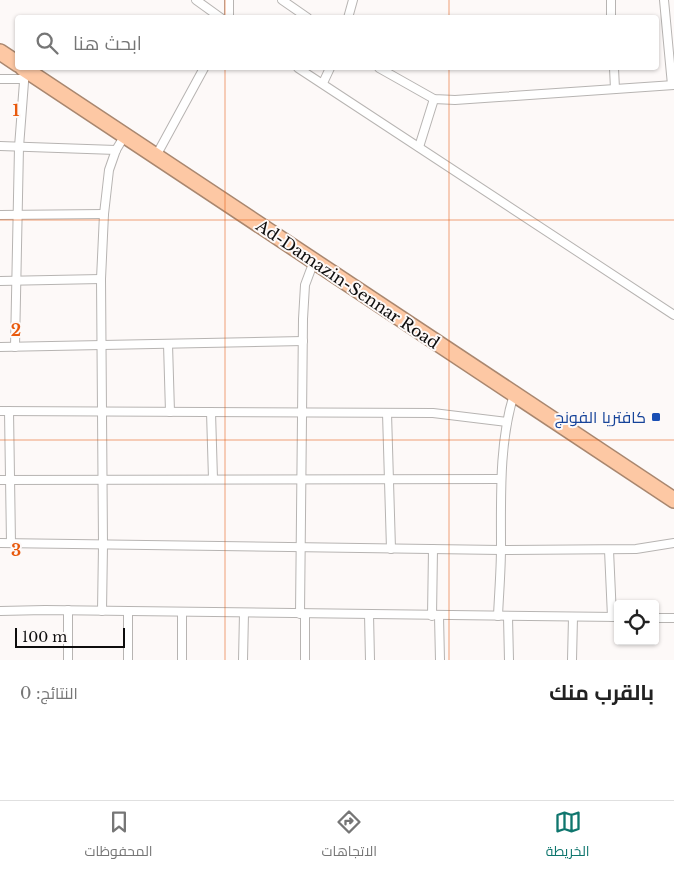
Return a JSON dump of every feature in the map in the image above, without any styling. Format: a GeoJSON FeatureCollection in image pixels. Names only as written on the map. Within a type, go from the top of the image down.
{"type":"FeatureCollection","features":[{"type":"Feature","properties":{"kind":"highway","name":"Ad-Damazin-Sennar Road"},"geometry":{"type":"LineString","coordinates":[[0,52],[15,64]]}},
{"type":"Feature","properties":{"kind":"highway","name":"Ad-Damazin-Sennar Road"},"geometry":{"type":"LineString","coordinates":[[23,70],[125,135],[674,500]]}},
{"type":"Feature","properties":{"kind":"street"},"geometry":{"type":"LineString","coordinates":[[196,0],[217,15]]}},
{"type":"Feature","properties":{"kind":"street"},"geometry":{"type":"LineString","coordinates":[[229,0],[229,15]]}},
{"type":"Feature","properties":{"kind":"street"},"geometry":{"type":"LineString","coordinates":[[282,0],[304,15]]}},
{"type":"Feature","properties":{"kind":"street"},"geometry":{"type":"LineString","coordinates":[[349,15],[353,0]]}},
{"type":"Feature","properties":{"kind":"street"},"geometry":{"type":"LineString","coordinates":[[610,0],[611,15]]}},
{"type":"Feature","properties":{"kind":"street"},"geometry":{"type":"LineString","coordinates":[[383,70],[434,99],[456,100],[673,85],[664,0]]}},
{"type":"Feature","properties":{"kind":"street"},"geometry":{"type":"LineString","coordinates":[[0,79],[23,70],[19,147],[15,346]]}},
{"type":"Feature","properties":{"kind":"street"},"geometry":{"type":"LineString","coordinates":[[156,156],[203,70]]}},
{"type":"Feature","properties":{"kind":"street"},"geometry":{"type":"LineString","coordinates":[[301,70],[674,315]]}},
{"type":"Feature","properties":{"kind":"street"},"geometry":{"type":"LineString","coordinates":[[323,83],[329,70]]}},
{"type":"Feature","properties":{"kind":"street"},"geometry":{"type":"LineString","coordinates":[[614,70],[615,89]]}},
{"type":"Feature","properties":{"kind":"street"},"geometry":{"type":"LineString","coordinates":[[419,147],[434,99]]}},
{"type":"Feature","properties":{"kind":"street"},"geometry":{"type":"LineString","coordinates":[[102,611],[103,412],[101,279],[104,214],[109,170],[116,150],[125,135]]}},
{"type":"Feature","properties":{"kind":"street"},"geometry":{"type":"LineString","coordinates":[[0,146],[116,150]]}},
{"type":"Feature","properties":{"kind":"street"},"geometry":{"type":"LineString","coordinates":[[0,215],[104,214]]}},
{"type":"Feature","properties":{"kind":"street"},"geometry":{"type":"LineString","coordinates":[[305,660],[301,547],[303,341],[305,285],[314,261]]}},
{"type":"Feature","properties":{"kind":"street"},"geometry":{"type":"LineString","coordinates":[[0,281],[101,279]]}},
{"type":"Feature","properties":{"kind":"street"},"geometry":{"type":"LineString","coordinates":[[0,347],[303,341]]}},
{"type":"Feature","properties":{"kind":"street"},"geometry":{"type":"LineString","coordinates":[[168,344],[170,412]]}},
{"type":"Feature","properties":{"kind":"street"},"geometry":{"type":"LineString","coordinates":[[498,616],[501,550],[501,479],[507,422],[514,394]]}},
{"type":"Feature","properties":{"kind":"street"},"geometry":{"type":"LineString","coordinates":[[0,411],[387,413],[433,414],[507,422]]}},
{"type":"Feature","properties":{"kind":"street"},"geometry":{"type":"LineString","coordinates":[[9,411],[11,543]]}},
{"type":"Feature","properties":{"kind":"street"},"geometry":{"type":"LineString","coordinates":[[211,412],[213,479]]}},
{"type":"Feature","properties":{"kind":"street"},"geometry":{"type":"LineString","coordinates":[[387,413],[391,548]]}},
{"type":"Feature","properties":{"kind":"street"},"geometry":{"type":"LineString","coordinates":[[0,480],[501,479]]}},
{"type":"Feature","properties":{"kind":"street"},"geometry":{"type":"LineString","coordinates":[[0,543],[501,550],[636,549],[674,543]]}},
{"type":"Feature","properties":{"kind":"street"},"geometry":{"type":"LineString","coordinates":[[433,549],[440,660]]}},
{"type":"Feature","properties":{"kind":"street"},"geometry":{"type":"LineString","coordinates":[[609,550],[614,606]]}},
{"type":"Feature","properties":{"kind":"street"},"geometry":{"type":"LineString","coordinates":[[68,610],[68,660]]}},
{"type":"Feature","properties":{"kind":"street"},"geometry":{"type":"LineString","coordinates":[[0,611],[68,610],[614,617]]}},
{"type":"Feature","properties":{"kind":"street"},"geometry":{"type":"LineString","coordinates":[[128,611],[128,660]]}},
{"type":"Feature","properties":{"kind":"street"},"geometry":{"type":"LineString","coordinates":[[182,612],[182,660]]}},
{"type":"Feature","properties":{"kind":"street"},"geometry":{"type":"LineString","coordinates":[[243,660],[244,613]]}},
{"type":"Feature","properties":{"kind":"street"},"geometry":{"type":"LineString","coordinates":[[369,614],[370,660]]}},
{"type":"Feature","properties":{"kind":"street"},"geometry":{"type":"LineString","coordinates":[[508,617],[509,660]]}},
{"type":"Feature","properties":{"kind":"street"},"geometry":{"type":"LineString","coordinates":[[572,660],[573,617]]}},
{"type":"Feature","properties":{"kind":"street"},"geometry":{"type":"LineString","coordinates":[[659,618],[674,618]]}},
{"type":"Feature","properties":{"kind":"place","name":"كافتريا الفونج"},"geometry":{"type":"Point","coordinates":[656,417]}}]}
